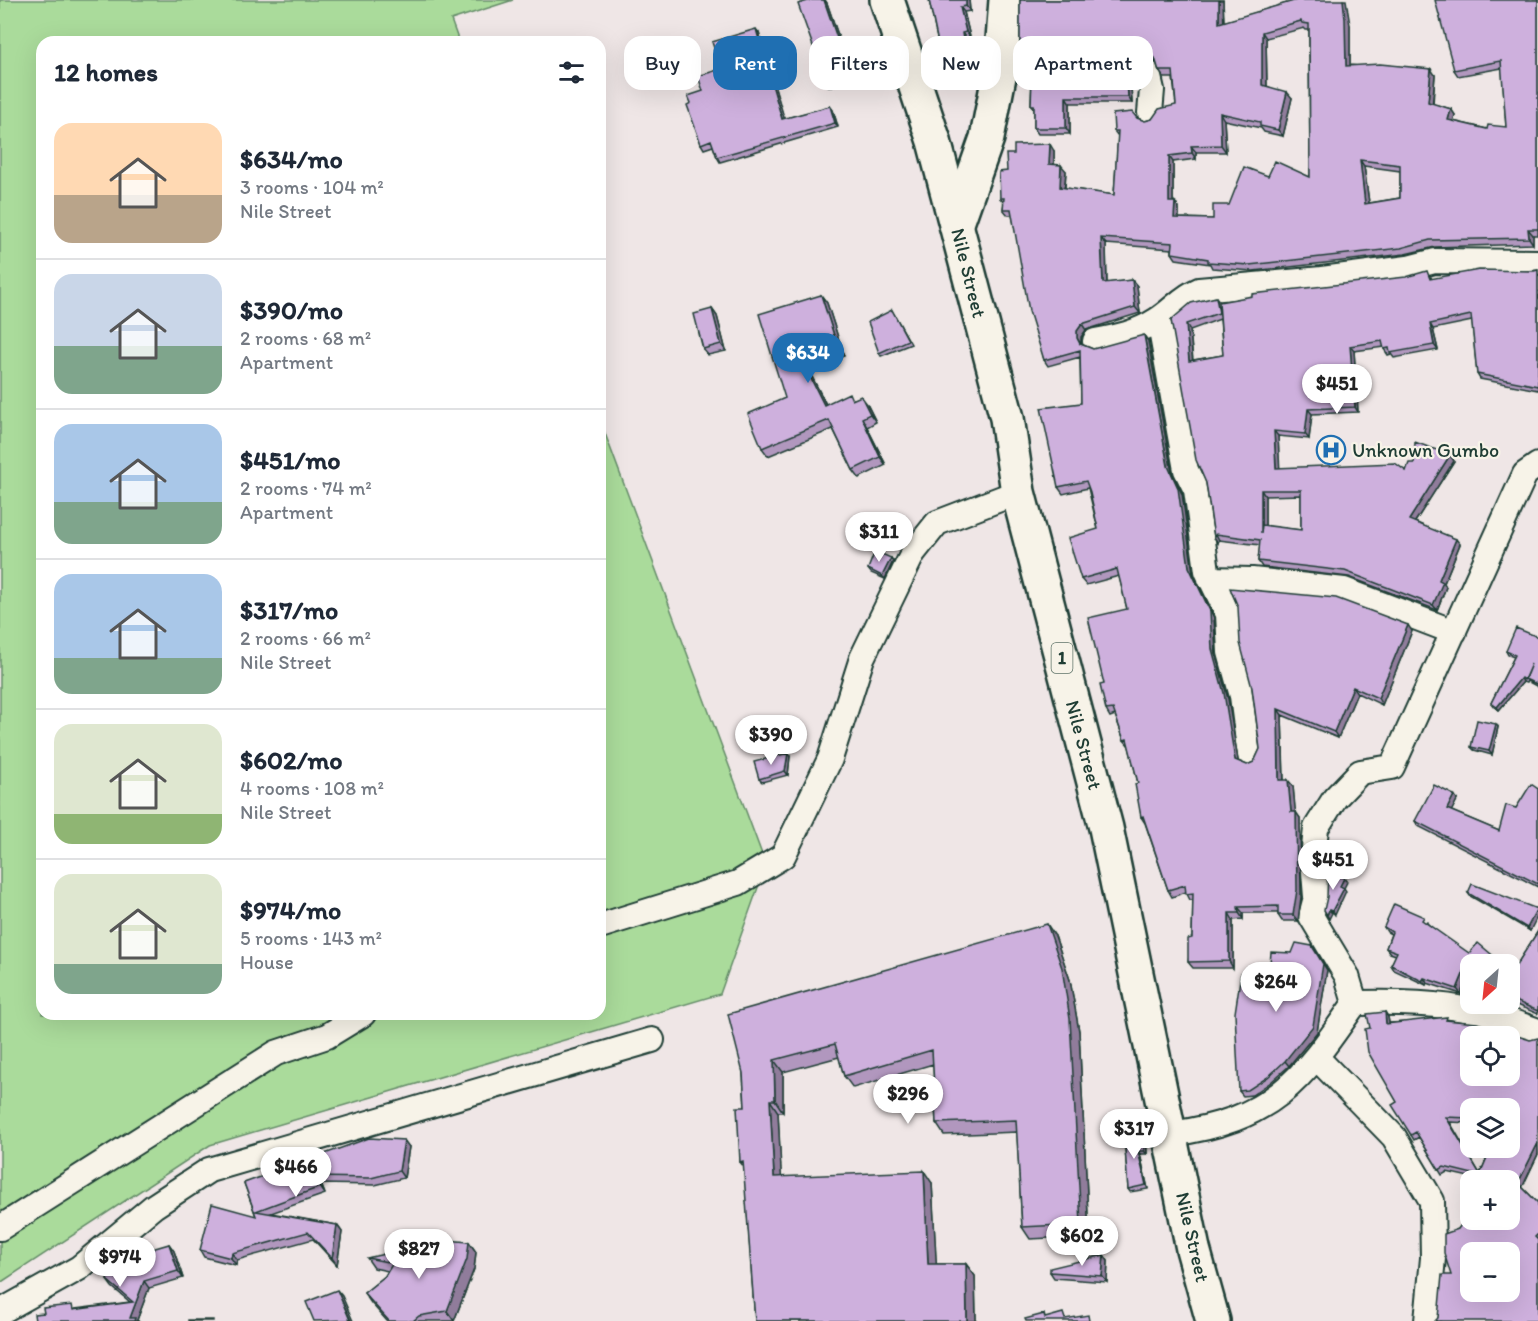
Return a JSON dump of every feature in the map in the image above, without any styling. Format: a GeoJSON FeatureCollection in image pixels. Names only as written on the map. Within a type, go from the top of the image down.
{"type":"FeatureCollection","features":[{"type":"Feature","properties":{"kind":"main road","name":"Nile Street"},"geometry":{"type":"LineString","coordinates":[[887,0],[931,130],[1007,418],[1018,492],[1106,828],[1193,1249],[1213,1321]]}},
{"type":"Feature","properties":{"kind":"main road"},"geometry":{"type":"LineString","coordinates":[[1001,66],[1006,0]]}},
{"type":"Feature","properties":{"kind":"main road"},"geometry":{"type":"LineString","coordinates":[[957,223],[987,138],[996,90]]}},
{"type":"Feature","properties":{"kind":"street"},"geometry":{"type":"LineString","coordinates":[[1001,66],[1054,71],[1119,70],[1148,73],[1152,90],[1150,113]]}},
{"type":"Feature","properties":{"kind":"street"},"geometry":{"type":"LineString","coordinates":[[1095,341],[1134,333],[1160,319],[1184,296],[1199,290],[1322,279],[1408,268],[1435,261],[1538,262]]}},
{"type":"Feature","properties":{"kind":"street"},"geometry":{"type":"LineString","coordinates":[[1160,319],[1186,470],[1197,490],[1210,579],[1228,614],[1230,652],[1242,696],[1250,757]]}},
{"type":"Feature","properties":{"kind":"street"},"geometry":{"type":"LineString","coordinates":[[1355,1003],[1347,976],[1311,916],[1316,897],[1313,859],[1316,828],[1335,798],[1360,772],[1392,767],[1525,474],[1538,465]]}},
{"type":"Feature","properties":{"kind":"street"},"geometry":{"type":"LineString","coordinates":[[606,924],[738,883],[783,856],[830,759],[862,658],[913,553],[937,523],[1018,492]]}},
{"type":"Feature","properties":{"kind":"street"},"geometry":{"type":"LineString","coordinates":[[1210,579],[1252,580],[1344,590],[1454,632]]}},
{"type":"Feature","properties":{"kind":"street"},"geometry":{"type":"LineString","coordinates":[[1355,1003],[1448,1004],[1494,1014],[1538,1031]]}},
{"type":"Feature","properties":{"kind":"street"},"geometry":{"type":"LineString","coordinates":[[1171,1134],[1209,1129],[1280,1097],[1317,1058],[1355,1003]]}},
{"type":"Feature","properties":{"kind":"street"},"geometry":{"type":"LineString","coordinates":[[0,1227],[276,1053],[327,1036],[353,1020]]}},
{"type":"Feature","properties":{"kind":"street"},"geometry":{"type":"LineString","coordinates":[[0,1312],[79,1268],[154,1206],[209,1170],[652,1040]]}},
{"type":"Feature","properties":{"kind":"street"},"geometry":{"type":"LineString","coordinates":[[1317,1058],[1394,1137],[1432,1201],[1433,1258],[1427,1321]]}},
{"type":"Feature","properties":{"kind":"green space"},"geometry":{"type":"Polygon","coordinates":[[[0,0],[513,0],[451,20],[457,36],[36,36],[36,1020],[606,1020],[606,436],[766,865],[720,994],[210,1145],[0,1283],[0,0]]]}},
{"type":"Feature","properties":{"kind":"building"},"geometry":{"type":"Polygon","coordinates":[[[811,0],[824,0],[836,36],[809,36],[798,4],[811,0]]]}},
{"type":"Feature","properties":{"kind":"building"},"geometry":{"type":"Polygon","coordinates":[[[929,0],[966,0],[966,6],[960,7],[966,32],[962,33],[962,36],[936,36],[929,0]]]}},
{"type":"Feature","properties":{"kind":"building"},"geometry":{"type":"Polygon","coordinates":[[[1020,0],[1219,0],[1219,23],[1297,0],[1343,0],[1346,66],[1380,64],[1431,69],[1428,102],[1451,109],[1448,120],[1487,129],[1488,125],[1506,127],[1501,61],[1454,70],[1435,0],[1538,0],[1538,229],[1528,229],[1529,238],[1430,240],[1401,248],[1249,265],[1208,262],[1208,259],[1172,253],[1173,243],[1101,238],[1103,283],[1132,280],[1135,307],[1082,324],[1077,331],[1077,338],[1080,344],[1093,349],[1144,335],[1168,466],[1178,488],[1189,567],[1210,611],[1212,649],[1224,693],[1235,760],[1247,765],[1254,762],[1260,749],[1252,688],[1240,643],[1238,607],[1230,588],[1336,598],[1408,625],[1378,698],[1353,687],[1334,732],[1278,709],[1279,780],[1288,780],[1291,812],[1296,812],[1297,890],[1293,915],[1278,915],[1278,906],[1238,907],[1239,913],[1229,913],[1229,961],[1188,962],[1188,939],[1192,938],[1193,893],[1186,894],[1185,885],[1168,890],[1143,816],[1141,817],[1135,784],[1138,783],[1127,739],[1124,740],[1113,709],[1106,710],[1100,685],[1104,684],[1088,618],[1127,609],[1117,569],[1081,579],[1068,538],[1098,529],[1090,492],[1086,481],[1058,487],[1041,408],[1081,403],[1080,350],[1044,360],[1029,311],[1011,209],[1003,209],[1004,198],[1000,198],[999,172],[1007,171],[1006,154],[1014,154],[1014,145],[1050,144],[1049,164],[1061,165],[1060,187],[1114,195],[1118,131],[1114,131],[1113,114],[1132,112],[1137,118],[1145,121],[1152,119],[1159,109],[1176,105],[1173,71],[1159,71],[1153,57],[1153,36],[1020,36],[1020,0]],[[1301,21],[1262,32],[1262,85],[1287,92],[1278,130],[1260,126],[1260,122],[1220,113],[1221,145],[1191,146],[1192,153],[1169,156],[1169,202],[1175,202],[1174,218],[1213,219],[1213,205],[1229,205],[1244,167],[1268,176],[1275,161],[1310,177],[1309,24],[1301,21]],[[1360,160],[1365,204],[1400,198],[1400,165],[1360,160]]]}},
{"type":"Feature","properties":{"kind":"building"},"geometry":{"type":"Polygon","coordinates":[[[756,29],[758,36],[732,36],[756,29]]]}},
{"type":"Feature","properties":{"kind":"building"},"geometry":{"type":"Polygon","coordinates":[[[713,71],[713,90],[774,90],[782,119],[830,106],[835,123],[717,157],[711,140],[701,144],[687,105],[691,103],[688,96],[703,91],[701,75],[713,71]]]}},
{"type":"Feature","properties":{"kind":"building"},"geometry":{"type":"Polygon","coordinates":[[[1032,90],[1128,90],[1128,97],[1066,97],[1066,128],[1034,128],[1034,105],[1031,105],[1032,90]]]}},
{"type":"Feature","properties":{"kind":"building"},"geometry":{"type":"Polygon","coordinates":[[[1479,270],[1538,270],[1538,386],[1477,374],[1471,315],[1430,324],[1434,345],[1390,353],[1389,348],[1384,349],[1382,341],[1350,346],[1355,407],[1308,409],[1305,434],[1274,431],[1276,468],[1395,463],[1406,471],[1409,463],[1414,463],[1415,442],[1450,455],[1409,520],[1456,539],[1439,580],[1443,582],[1433,605],[1345,571],[1258,561],[1260,540],[1216,534],[1214,537],[1206,483],[1196,460],[1171,320],[1191,303],[1216,297],[1219,313],[1186,324],[1189,361],[1223,355],[1219,302],[1252,296],[1252,294],[1406,277],[1427,271],[1430,279],[1479,270]],[[1261,490],[1261,534],[1262,525],[1301,530],[1301,490],[1261,490]]]}},
{"type":"Feature","properties":{"kind":"building"},"geometry":{"type":"Polygon","coordinates":[[[821,295],[838,348],[801,359],[824,405],[849,393],[852,400],[861,396],[870,414],[862,418],[880,457],[853,470],[829,420],[762,448],[748,414],[785,398],[759,314],[821,295]]]}},
{"type":"Feature","properties":{"kind":"building"},"geometry":{"type":"Polygon","coordinates":[[[712,309],[721,344],[703,349],[694,314],[712,309]]]}},
{"type":"Feature","properties":{"kind":"building"},"geometry":{"type":"Polygon","coordinates":[[[892,310],[908,340],[879,353],[868,322],[892,310]]]}},
{"type":"Feature","properties":{"kind":"building"},"geometry":{"type":"Polygon","coordinates":[[[875,551],[891,558],[882,576],[868,569],[875,551]]]}},
{"type":"Feature","properties":{"kind":"building"},"geometry":{"type":"Polygon","coordinates":[[[1516,628],[1538,637],[1538,681],[1536,684],[1525,679],[1531,664],[1524,680],[1521,678],[1497,707],[1491,703],[1515,655],[1506,651],[1516,628]]]}},
{"type":"Feature","properties":{"kind":"building"},"geometry":{"type":"Polygon","coordinates":[[[1477,720],[1496,724],[1489,751],[1471,747],[1477,720]]]}},
{"type":"Feature","properties":{"kind":"building"},"geometry":{"type":"Polygon","coordinates":[[[788,753],[785,771],[759,779],[754,762],[788,753]]]}},
{"type":"Feature","properties":{"kind":"building"},"geometry":{"type":"Polygon","coordinates":[[[1531,784],[1538,789],[1538,884],[1415,821],[1434,785],[1454,795],[1447,809],[1499,831],[1506,805],[1516,808],[1531,784]]]}},
{"type":"Feature","properties":{"kind":"building"},"geometry":{"type":"Polygon","coordinates":[[[1328,871],[1344,878],[1340,886],[1344,888],[1332,911],[1329,910],[1327,915],[1324,910],[1328,871]]]}},
{"type":"Feature","properties":{"kind":"building"},"geometry":{"type":"Polygon","coordinates":[[[1472,884],[1537,909],[1527,928],[1468,893],[1472,884]]]}},
{"type":"Feature","properties":{"kind":"building"},"geometry":{"type":"Polygon","coordinates":[[[1394,904],[1424,917],[1422,920],[1469,953],[1478,943],[1491,954],[1460,954],[1460,982],[1457,989],[1424,978],[1422,981],[1391,965],[1397,952],[1386,948],[1392,932],[1384,927],[1394,904]]]}},
{"type":"Feature","properties":{"kind":"building"},"geometry":{"type":"Polygon","coordinates":[[[1047,924],[1062,968],[1070,1019],[1081,1224],[1022,1227],[1016,1120],[936,1123],[932,1050],[844,1076],[835,1044],[774,1060],[775,1100],[770,1100],[774,1177],[924,1171],[928,1264],[966,1264],[967,1321],[755,1321],[737,1107],[745,1107],[743,1073],[728,1014],[1047,924]]]}},
{"type":"Feature","properties":{"kind":"building"},"geometry":{"type":"Polygon","coordinates":[[[1538,931],[1538,1011],[1520,1003],[1520,959],[1538,931]]]}},
{"type":"Feature","properties":{"kind":"building"},"geometry":{"type":"Polygon","coordinates":[[[1296,943],[1312,946],[1323,964],[1313,1026],[1285,1061],[1268,1077],[1248,1090],[1239,1091],[1235,1013],[1241,973],[1269,977],[1271,952],[1292,953],[1296,943]]]}},
{"type":"Feature","properties":{"kind":"building"},"geometry":{"type":"Polygon","coordinates":[[[1385,1012],[1386,1024],[1447,1017],[1446,1020],[1486,1026],[1460,1026],[1460,1086],[1520,1086],[1520,1037],[1530,1040],[1538,1038],[1538,1143],[1520,1179],[1520,1170],[1482,1170],[1487,1158],[1520,1158],[1520,1098],[1460,1098],[1460,1118],[1446,1117],[1460,1140],[1460,1158],[1470,1158],[1478,1170],[1460,1171],[1444,1167],[1439,1170],[1416,1132],[1411,1135],[1392,1105],[1397,1102],[1368,1052],[1365,1029],[1370,1028],[1367,1014],[1385,1012]]]}},
{"type":"Feature","properties":{"kind":"building"},"geometry":{"type":"Polygon","coordinates":[[[1143,1133],[1144,1151],[1138,1151],[1146,1185],[1128,1189],[1124,1134],[1143,1133]]]}},
{"type":"Feature","properties":{"kind":"building"},"geometry":{"type":"Polygon","coordinates":[[[369,1138],[404,1140],[399,1171],[371,1178],[316,1177],[320,1187],[256,1211],[337,1225],[332,1258],[308,1232],[232,1253],[231,1258],[200,1250],[212,1204],[256,1216],[244,1183],[369,1138]]]}},
{"type":"Feature","properties":{"kind":"building"},"geometry":{"type":"Polygon","coordinates":[[[1520,1185],[1538,1203],[1538,1234],[1535,1237],[1538,1240],[1538,1321],[1435,1321],[1438,1318],[1442,1275],[1451,1275],[1444,1253],[1444,1234],[1460,1226],[1460,1230],[1520,1230],[1520,1185]]]}},
{"type":"Feature","properties":{"kind":"building"},"geometry":{"type":"Polygon","coordinates":[[[446,1240],[469,1242],[467,1259],[447,1311],[419,1316],[413,1321],[389,1321],[364,1293],[385,1276],[393,1263],[367,1258],[446,1240]]]}},
{"type":"Feature","properties":{"kind":"building"},"geometry":{"type":"Polygon","coordinates":[[[169,1244],[178,1271],[144,1281],[130,1318],[135,1318],[134,1321],[35,1321],[34,1314],[44,1313],[43,1308],[72,1305],[73,1310],[133,1302],[107,1280],[113,1265],[135,1254],[169,1244]]]}},
{"type":"Feature","properties":{"kind":"building"},"geometry":{"type":"Polygon","coordinates":[[[1104,1255],[1102,1276],[1050,1272],[1050,1268],[1104,1255]]]}},
{"type":"Feature","properties":{"kind":"building"},"geometry":{"type":"Polygon","coordinates":[[[337,1290],[350,1320],[314,1321],[306,1302],[337,1290]]]}},
{"type":"Feature","properties":{"kind":"building"},"geometry":{"type":"Polygon","coordinates":[[[1063,1313],[1065,1319],[1088,1315],[1089,1321],[1026,1321],[1025,1319],[1044,1314],[1045,1318],[1063,1313]]]}},
{"type":"Feature","properties":{"kind":"building"},"geometry":{"type":"Polygon","coordinates":[[[213,1320],[213,1321],[188,1321],[213,1320]]]}},
{"type":"Feature","properties":{"kind":"place","name":"Unknown Gumbo"},"geometry":{"type":"Point","coordinates":[1331,450]}}]}
